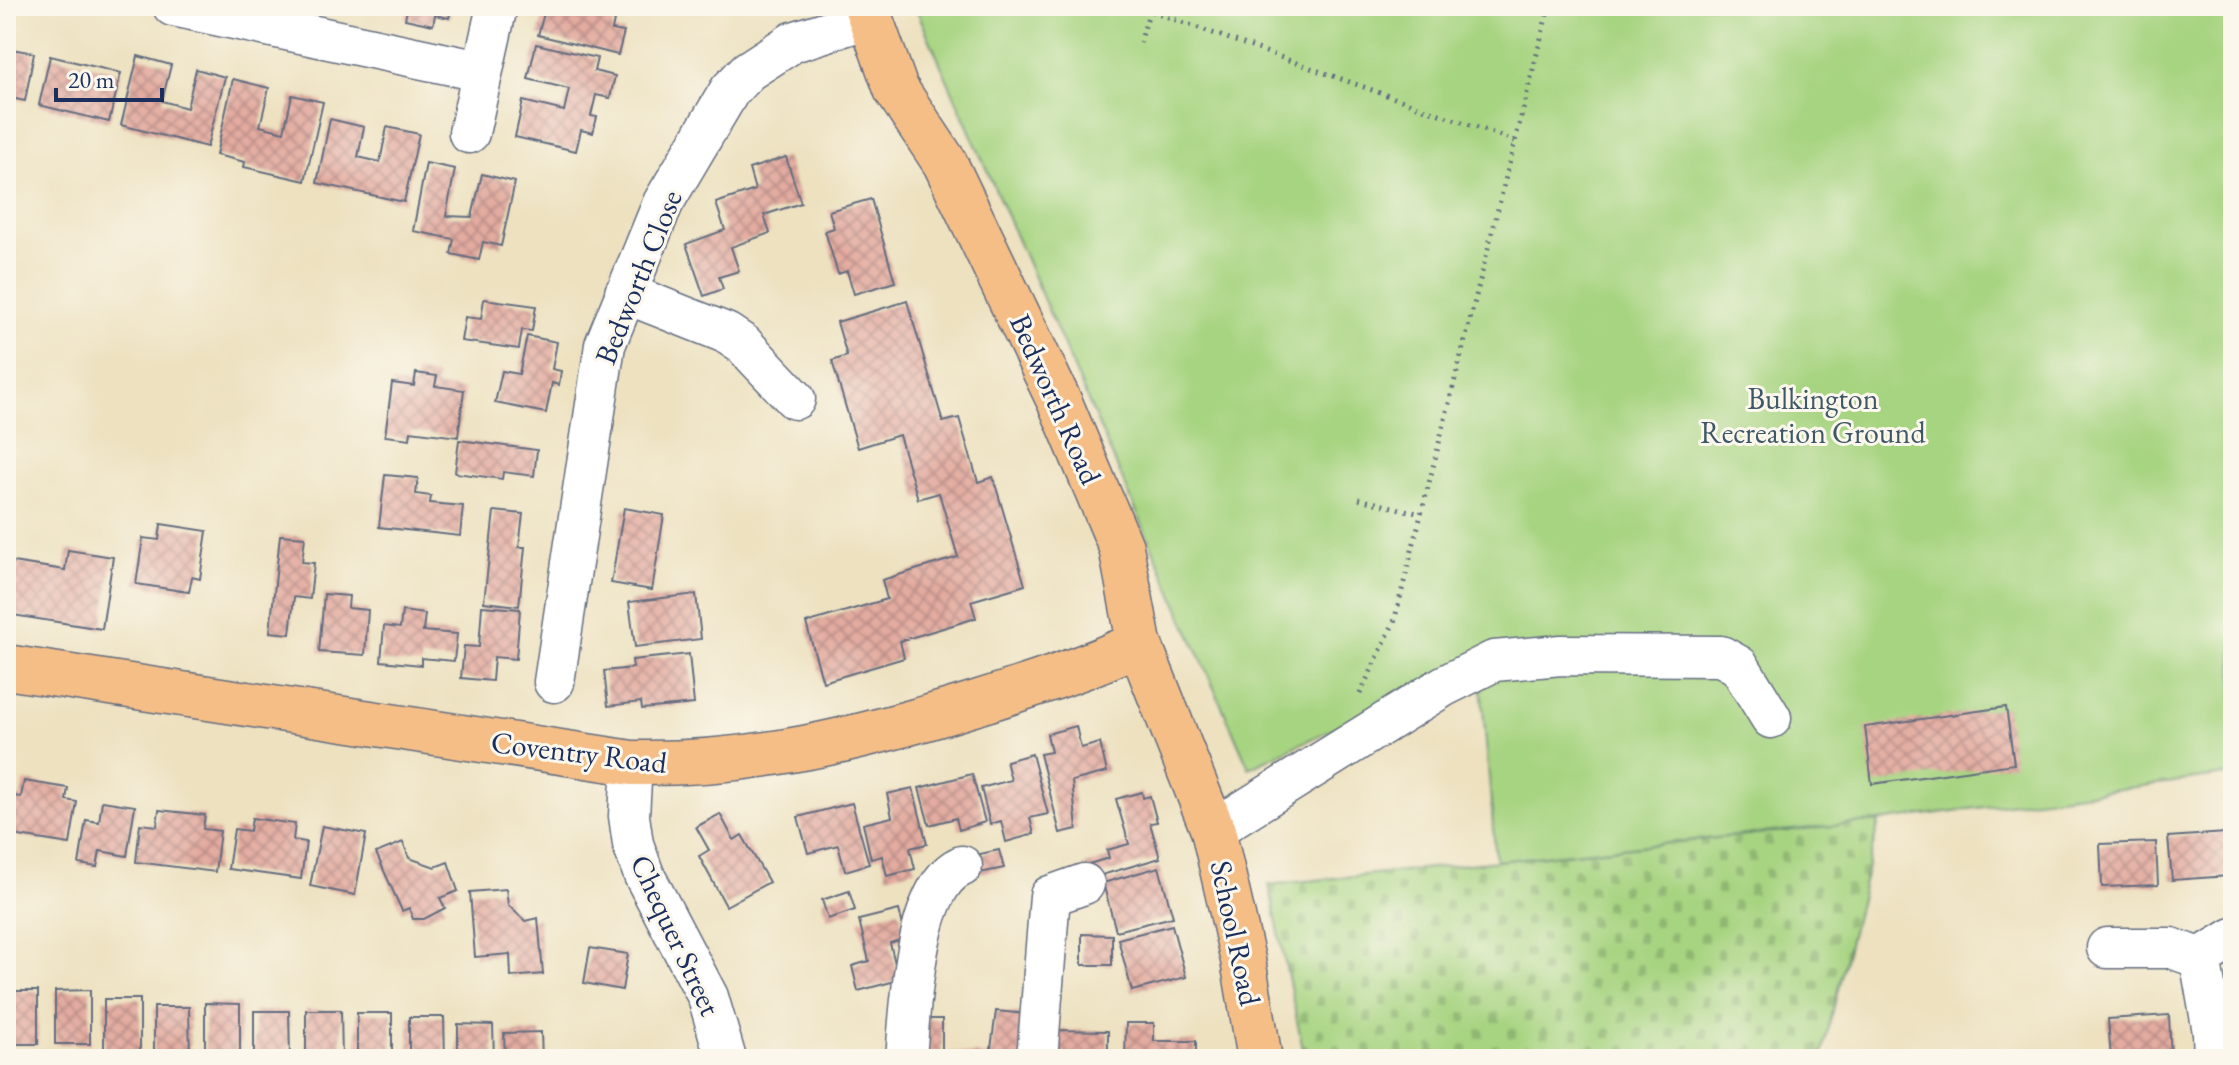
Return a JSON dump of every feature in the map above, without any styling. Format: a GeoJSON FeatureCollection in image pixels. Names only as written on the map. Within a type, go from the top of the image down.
{"type":"FeatureCollection","features":[{"type":"Feature","properties":{"kind":"main road","name":"Bedworth Road"},"geometry":{"type":"LineString","coordinates":[[867,12],[896,89],[945,163],[1061,405],[1121,547],[1139,643],[1208,820]]}},
{"type":"Feature","properties":{"kind":"main road","name":"Coventry Road"},"geometry":{"type":"LineString","coordinates":[[6,667],[632,763],[702,764],[876,734],[1086,669],[1139,643]]}},
{"type":"Feature","properties":{"kind":"main road","name":"School Road"},"geometry":{"type":"LineString","coordinates":[[1208,820],[1243,960],[1260,1059]]}},
{"type":"Feature","properties":{"kind":"street"},"geometry":{"type":"LineString","coordinates":[[173,6],[480,71]]}},
{"type":"Feature","properties":{"kind":"street"},"geometry":{"type":"LineString","coordinates":[[469,133],[480,71],[497,6]]}},
{"type":"Feature","properties":{"kind":"street","name":"Bedworth Close"},"geometry":{"type":"LineString","coordinates":[[554,682],[594,397],[605,345],[663,203],[730,90],[769,55],[867,12]]}},
{"type":"Feature","properties":{"kind":"street"},"geometry":{"type":"LineString","coordinates":[[625,293],[726,333],[744,345],[795,399]]}},
{"type":"Feature","properties":{"kind":"street"},"geometry":{"type":"LineString","coordinates":[[1208,820],[1444,686],[1494,661],[1561,655],[1721,656],[1739,666],[1771,718]]}},
{"type":"Feature","properties":{"kind":"street","name":"Chequer Street"},"geometry":{"type":"LineString","coordinates":[[632,763],[629,816],[633,844],[644,875],[708,997],[726,1059]]}},
{"type":"Feature","properties":{"kind":"street"},"geometry":{"type":"LineString","coordinates":[[906,1059],[917,961],[935,882]]}},
{"type":"Feature","properties":{"kind":"street"},"geometry":{"type":"LineString","coordinates":[[1037,1059],[1050,896],[1084,884]]}},
{"type":"Feature","properties":{"kind":"street"},"geometry":{"type":"LineString","coordinates":[[2107,948],[2216,948],[2214,1059]]}},
{"type":"Feature","properties":{"kind":"path"},"geometry":{"type":"LineString","coordinates":[[1137,6],[1515,141]]}},
{"type":"Feature","properties":{"kind":"path"},"geometry":{"type":"LineString","coordinates":[[1356,702],[1394,622],[1549,6]]}},
{"type":"Feature","properties":{"kind":"path"},"geometry":{"type":"LineString","coordinates":[[1140,43],[1150,9]]}},
{"type":"Feature","properties":{"kind":"path"},"geometry":{"type":"LineString","coordinates":[[1359,499],[1421,514]]}},
{"type":"Feature","properties":{"kind":"green space","name":"Bulkington Recreation Ground"},"geometry":{"type":"Polygon","coordinates":[[[915,6],[2233,6],[2233,774],[1879,821],[1496,861],[1479,660],[1249,768],[915,6]]]}},
{"type":"Feature","properties":{"kind":"green space"},"geometry":{"type":"Polygon","coordinates":[[[1879,821],[1821,1059],[1305,1059],[1269,885],[1879,821]]]}},
{"type":"Feature","properties":{"kind":"building"},"geometry":{"type":"Polygon","coordinates":[[[408,6],[452,6],[449,18],[435,15],[433,25],[405,19],[408,6]]]}},
{"type":"Feature","properties":{"kind":"building"},"geometry":{"type":"Polygon","coordinates":[[[546,6],[586,15],[588,6],[617,6],[612,30],[624,32],[618,55],[538,35],[546,6]]]}},
{"type":"Feature","properties":{"kind":"building"},"geometry":{"type":"Polygon","coordinates":[[[536,44],[597,58],[594,71],[615,76],[610,98],[596,95],[591,116],[597,117],[593,133],[581,130],[576,151],[515,137],[523,101],[564,111],[569,89],[528,79],[536,44]]]}},
{"type":"Feature","properties":{"kind":"building"},"geometry":{"type":"Polygon","coordinates":[[[6,48],[34,53],[25,101],[6,97],[6,48]]]}},
{"type":"Feature","properties":{"kind":"building"},"geometry":{"type":"Polygon","coordinates":[[[50,56],[121,73],[109,122],[39,105],[50,56]]]}},
{"type":"Feature","properties":{"kind":"building"},"geometry":{"type":"Polygon","coordinates":[[[138,56],[171,65],[162,101],[187,108],[196,69],[225,77],[207,147],[121,125],[138,56]]]}},
{"type":"Feature","properties":{"kind":"building"},"geometry":{"type":"Polygon","coordinates":[[[233,79],[269,88],[260,126],[284,132],[292,95],[323,102],[305,181],[244,167],[245,162],[216,155],[233,79]]]}},
{"type":"Feature","properties":{"kind":"building"},"geometry":{"type":"Polygon","coordinates":[[[330,119],[364,127],[358,157],[380,162],[387,127],[419,134],[404,202],[317,183],[330,119]]]}},
{"type":"Feature","properties":{"kind":"building"},"geometry":{"type":"Polygon","coordinates":[[[786,157],[801,203],[764,215],[770,233],[731,247],[739,271],[719,277],[723,289],[704,296],[686,244],[725,230],[716,203],[755,190],[749,169],[786,157]]]}},
{"type":"Feature","properties":{"kind":"building"},"geometry":{"type":"Polygon","coordinates":[[[426,163],[455,169],[446,216],[472,217],[482,174],[515,182],[501,246],[483,242],[479,260],[451,254],[454,239],[413,231],[426,163]]]}},
{"type":"Feature","properties":{"kind":"building"},"geometry":{"type":"Polygon","coordinates":[[[871,199],[895,282],[854,294],[847,271],[838,274],[825,231],[834,228],[829,211],[871,199]]]}},
{"type":"Feature","properties":{"kind":"building"},"geometry":{"type":"Polygon","coordinates":[[[484,299],[536,306],[532,331],[522,330],[519,349],[461,341],[465,317],[481,319],[484,299]]]}},
{"type":"Feature","properties":{"kind":"building"},"geometry":{"type":"Polygon","coordinates":[[[907,301],[943,422],[959,418],[978,482],[993,477],[1025,585],[971,601],[976,618],[900,641],[904,658],[823,682],[806,623],[887,599],[882,580],[958,557],[939,493],[918,499],[899,435],[858,448],[832,361],[847,356],[837,322],[907,301]]]}},
{"type":"Feature","properties":{"kind":"building"},"geometry":{"type":"Polygon","coordinates":[[[527,336],[557,342],[552,369],[561,371],[559,385],[552,383],[546,413],[495,403],[502,371],[519,374],[527,336]]]}},
{"type":"Feature","properties":{"kind":"building"},"geometry":{"type":"Polygon","coordinates":[[[416,373],[437,376],[435,386],[464,390],[458,437],[411,431],[410,439],[385,436],[392,383],[414,386],[416,373]]]}},
{"type":"Feature","properties":{"kind":"building"},"geometry":{"type":"Polygon","coordinates":[[[459,440],[537,450],[534,476],[503,472],[502,479],[455,473],[459,440]]]}},
{"type":"Feature","properties":{"kind":"building"},"geometry":{"type":"Polygon","coordinates":[[[385,475],[418,478],[416,494],[431,496],[430,503],[463,506],[460,536],[379,527],[385,475]]]}},
{"type":"Feature","properties":{"kind":"building"},"geometry":{"type":"Polygon","coordinates":[[[624,508],[664,515],[652,590],[611,583],[624,508]]]}},
{"type":"Feature","properties":{"kind":"building"},"geometry":{"type":"Polygon","coordinates":[[[494,511],[523,514],[519,547],[525,547],[519,606],[484,602],[494,511]]]}},
{"type":"Feature","properties":{"kind":"building"},"geometry":{"type":"Polygon","coordinates":[[[161,524],[207,531],[200,579],[192,577],[189,592],[136,584],[143,538],[159,540],[161,524]]]}},
{"type":"Feature","properties":{"kind":"building"},"geometry":{"type":"Polygon","coordinates":[[[280,535],[305,537],[302,562],[314,563],[310,599],[294,597],[290,634],[270,632],[280,535]]]}},
{"type":"Feature","properties":{"kind":"building"},"geometry":{"type":"Polygon","coordinates":[[[68,550],[113,557],[102,629],[6,614],[6,561],[65,570],[68,550]]]}},
{"type":"Feature","properties":{"kind":"building"},"geometry":{"type":"Polygon","coordinates":[[[324,594],[349,596],[348,608],[368,610],[365,655],[319,652],[324,594]]]}},
{"type":"Feature","properties":{"kind":"building"},"geometry":{"type":"Polygon","coordinates":[[[696,594],[701,639],[635,647],[629,602],[696,594]]]}},
{"type":"Feature","properties":{"kind":"building"},"geometry":{"type":"Polygon","coordinates":[[[482,606],[520,609],[516,659],[494,657],[492,681],[461,678],[464,646],[479,647],[482,606]]]}},
{"type":"Feature","properties":{"kind":"building"},"geometry":{"type":"Polygon","coordinates":[[[402,611],[425,614],[423,631],[457,634],[454,661],[421,658],[421,665],[381,661],[384,626],[400,628],[402,611]]]}},
{"type":"Feature","properties":{"kind":"building"},"geometry":{"type":"Polygon","coordinates":[[[689,654],[694,704],[642,709],[641,702],[608,706],[604,671],[633,668],[632,660],[689,654]]]}},
{"type":"Feature","properties":{"kind":"building"},"geometry":{"type":"Polygon","coordinates":[[[2006,707],[2014,764],[1872,784],[1865,727],[2006,707]]]}},
{"type":"Feature","properties":{"kind":"building"},"geometry":{"type":"Polygon","coordinates":[[[1076,726],[1081,748],[1100,743],[1107,772],[1072,781],[1077,829],[1060,833],[1040,754],[1051,752],[1047,734],[1076,726]]]}},
{"type":"Feature","properties":{"kind":"building"},"geometry":{"type":"Polygon","coordinates":[[[1032,754],[1048,814],[1030,818],[1034,834],[1006,842],[1001,821],[990,824],[981,788],[1011,780],[1006,761],[1032,754]]]}},
{"type":"Feature","properties":{"kind":"building"},"geometry":{"type":"Polygon","coordinates":[[[972,774],[985,822],[959,830],[956,818],[929,825],[919,788],[972,774]]]}},
{"type":"Feature","properties":{"kind":"building"},"geometry":{"type":"Polygon","coordinates":[[[24,781],[68,788],[66,800],[77,802],[70,844],[6,834],[6,795],[21,797],[24,781]]]}},
{"type":"Feature","properties":{"kind":"building"},"geometry":{"type":"Polygon","coordinates":[[[913,788],[927,844],[910,848],[915,869],[887,876],[882,856],[871,859],[863,824],[892,817],[887,794],[913,788]]]}},
{"type":"Feature","properties":{"kind":"building"},"geometry":{"type":"Polygon","coordinates":[[[1142,792],[1143,798],[1150,796],[1157,822],[1150,823],[1160,858],[1088,879],[1085,865],[1109,858],[1107,850],[1129,844],[1116,799],[1142,792]]]}},
{"type":"Feature","properties":{"kind":"building"},"geometry":{"type":"Polygon","coordinates":[[[102,801],[135,806],[127,856],[100,851],[97,867],[79,864],[86,820],[99,822],[102,801]]]}},
{"type":"Feature","properties":{"kind":"building"},"geometry":{"type":"Polygon","coordinates":[[[852,803],[869,864],[845,871],[838,845],[808,853],[798,817],[852,803]]]}},
{"type":"Feature","properties":{"kind":"building"},"geometry":{"type":"Polygon","coordinates":[[[159,810],[205,815],[203,829],[220,831],[215,872],[136,862],[140,824],[157,826],[159,810]]]}},
{"type":"Feature","properties":{"kind":"building"},"geometry":{"type":"Polygon","coordinates":[[[720,814],[734,840],[742,835],[769,882],[726,906],[699,856],[709,850],[696,827],[720,814]]]}},
{"type":"Feature","properties":{"kind":"building"},"geometry":{"type":"Polygon","coordinates":[[[252,818],[295,824],[293,840],[306,842],[301,879],[228,869],[234,829],[250,831],[252,818]]]}},
{"type":"Feature","properties":{"kind":"building"},"geometry":{"type":"Polygon","coordinates":[[[322,826],[366,834],[355,895],[310,886],[322,826]]]}},
{"type":"Feature","properties":{"kind":"building"},"geometry":{"type":"Polygon","coordinates":[[[2226,833],[2229,876],[2172,880],[2168,837],[2226,833]]]}},
{"type":"Feature","properties":{"kind":"building"},"geometry":{"type":"Polygon","coordinates":[[[403,842],[409,858],[435,867],[448,862],[458,891],[440,898],[445,908],[424,919],[413,919],[409,908],[402,911],[376,853],[403,842]]]}},
{"type":"Feature","properties":{"kind":"building"},"geometry":{"type":"Polygon","coordinates":[[[2156,842],[2158,885],[2102,887],[2100,844],[2156,842]]]}},
{"type":"Feature","properties":{"kind":"building"},"geometry":{"type":"Polygon","coordinates":[[[999,850],[1004,868],[975,874],[971,856],[999,850]]]}},
{"type":"Feature","properties":{"kind":"building"},"geometry":{"type":"Polygon","coordinates":[[[1159,867],[1173,917],[1116,931],[1103,883],[1159,867]]]}},
{"type":"Feature","properties":{"kind":"building"},"geometry":{"type":"Polygon","coordinates":[[[506,889],[508,905],[525,921],[538,918],[543,974],[511,977],[510,954],[475,957],[470,892],[506,889]]]}},
{"type":"Feature","properties":{"kind":"building"},"geometry":{"type":"Polygon","coordinates":[[[849,891],[855,910],[828,919],[822,900],[849,891]]]}},
{"type":"Feature","properties":{"kind":"building"},"geometry":{"type":"Polygon","coordinates":[[[899,910],[906,938],[890,943],[899,980],[858,991],[852,966],[869,961],[859,920],[899,910]]]}},
{"type":"Feature","properties":{"kind":"building"},"geometry":{"type":"Polygon","coordinates":[[[1172,925],[1186,977],[1132,991],[1118,939],[1172,925]]]}},
{"type":"Feature","properties":{"kind":"building"},"geometry":{"type":"Polygon","coordinates":[[[1082,934],[1112,935],[1112,965],[1082,965],[1082,934]]]}},
{"type":"Feature","properties":{"kind":"building"},"geometry":{"type":"Polygon","coordinates":[[[590,948],[628,954],[622,990],[584,983],[590,948]]]}},
{"type":"Feature","properties":{"kind":"building"},"geometry":{"type":"Polygon","coordinates":[[[90,990],[90,1044],[55,1044],[55,991],[90,990]]]}},
{"type":"Feature","properties":{"kind":"building"},"geometry":{"type":"Polygon","coordinates":[[[6,991],[38,991],[38,1044],[6,1044],[6,991]]]}},
{"type":"Feature","properties":{"kind":"building"},"geometry":{"type":"Polygon","coordinates":[[[104,999],[140,999],[140,1052],[104,1053],[104,999]]]}},
{"type":"Feature","properties":{"kind":"building"},"geometry":{"type":"Polygon","coordinates":[[[205,1003],[240,1004],[240,1057],[205,1057],[205,1003]]]}},
{"type":"Feature","properties":{"kind":"building"},"geometry":{"type":"Polygon","coordinates":[[[154,1007],[189,1007],[190,1059],[154,1059],[154,1007]]]}},
{"type":"Feature","properties":{"kind":"building"},"geometry":{"type":"Polygon","coordinates":[[[306,1010],[341,1010],[342,1059],[306,1059],[306,1010]]]}},
{"type":"Feature","properties":{"kind":"building"},"geometry":{"type":"Polygon","coordinates":[[[254,1011],[289,1011],[290,1059],[254,1059],[254,1011]]]}},
{"type":"Feature","properties":{"kind":"building"},"geometry":{"type":"Polygon","coordinates":[[[996,1011],[1027,1014],[1021,1059],[951,1059],[951,1052],[990,1056],[996,1011]]]}},
{"type":"Feature","properties":{"kind":"building"},"geometry":{"type":"Polygon","coordinates":[[[357,1013],[392,1013],[392,1059],[357,1059],[357,1013]]]}},
{"type":"Feature","properties":{"kind":"building"},"geometry":{"type":"Polygon","coordinates":[[[2169,1015],[2171,1059],[2111,1059],[2108,1019],[2169,1015]]]}},
{"type":"Feature","properties":{"kind":"building"},"geometry":{"type":"Polygon","coordinates":[[[409,1017],[444,1017],[445,1059],[409,1059],[409,1017]]]}},
{"type":"Feature","properties":{"kind":"building"},"geometry":{"type":"Polygon","coordinates":[[[922,1019],[942,1019],[942,1053],[922,1053],[922,1019]]]}},
{"type":"Feature","properties":{"kind":"building"},"geometry":{"type":"Polygon","coordinates":[[[1126,1023],[1154,1023],[1154,1041],[1196,1041],[1196,1059],[1125,1059],[1126,1023]]]}},
{"type":"Feature","properties":{"kind":"building"},"geometry":{"type":"Polygon","coordinates":[[[458,1024],[493,1025],[494,1059],[458,1059],[458,1024]]]}},
{"type":"Feature","properties":{"kind":"building"},"geometry":{"type":"Polygon","coordinates":[[[1052,1030],[1108,1031],[1108,1059],[1052,1059],[1052,1030]]]}},
{"type":"Feature","properties":{"kind":"building"},"geometry":{"type":"Polygon","coordinates":[[[541,1032],[542,1059],[505,1059],[504,1033],[541,1032]]]}}]}
